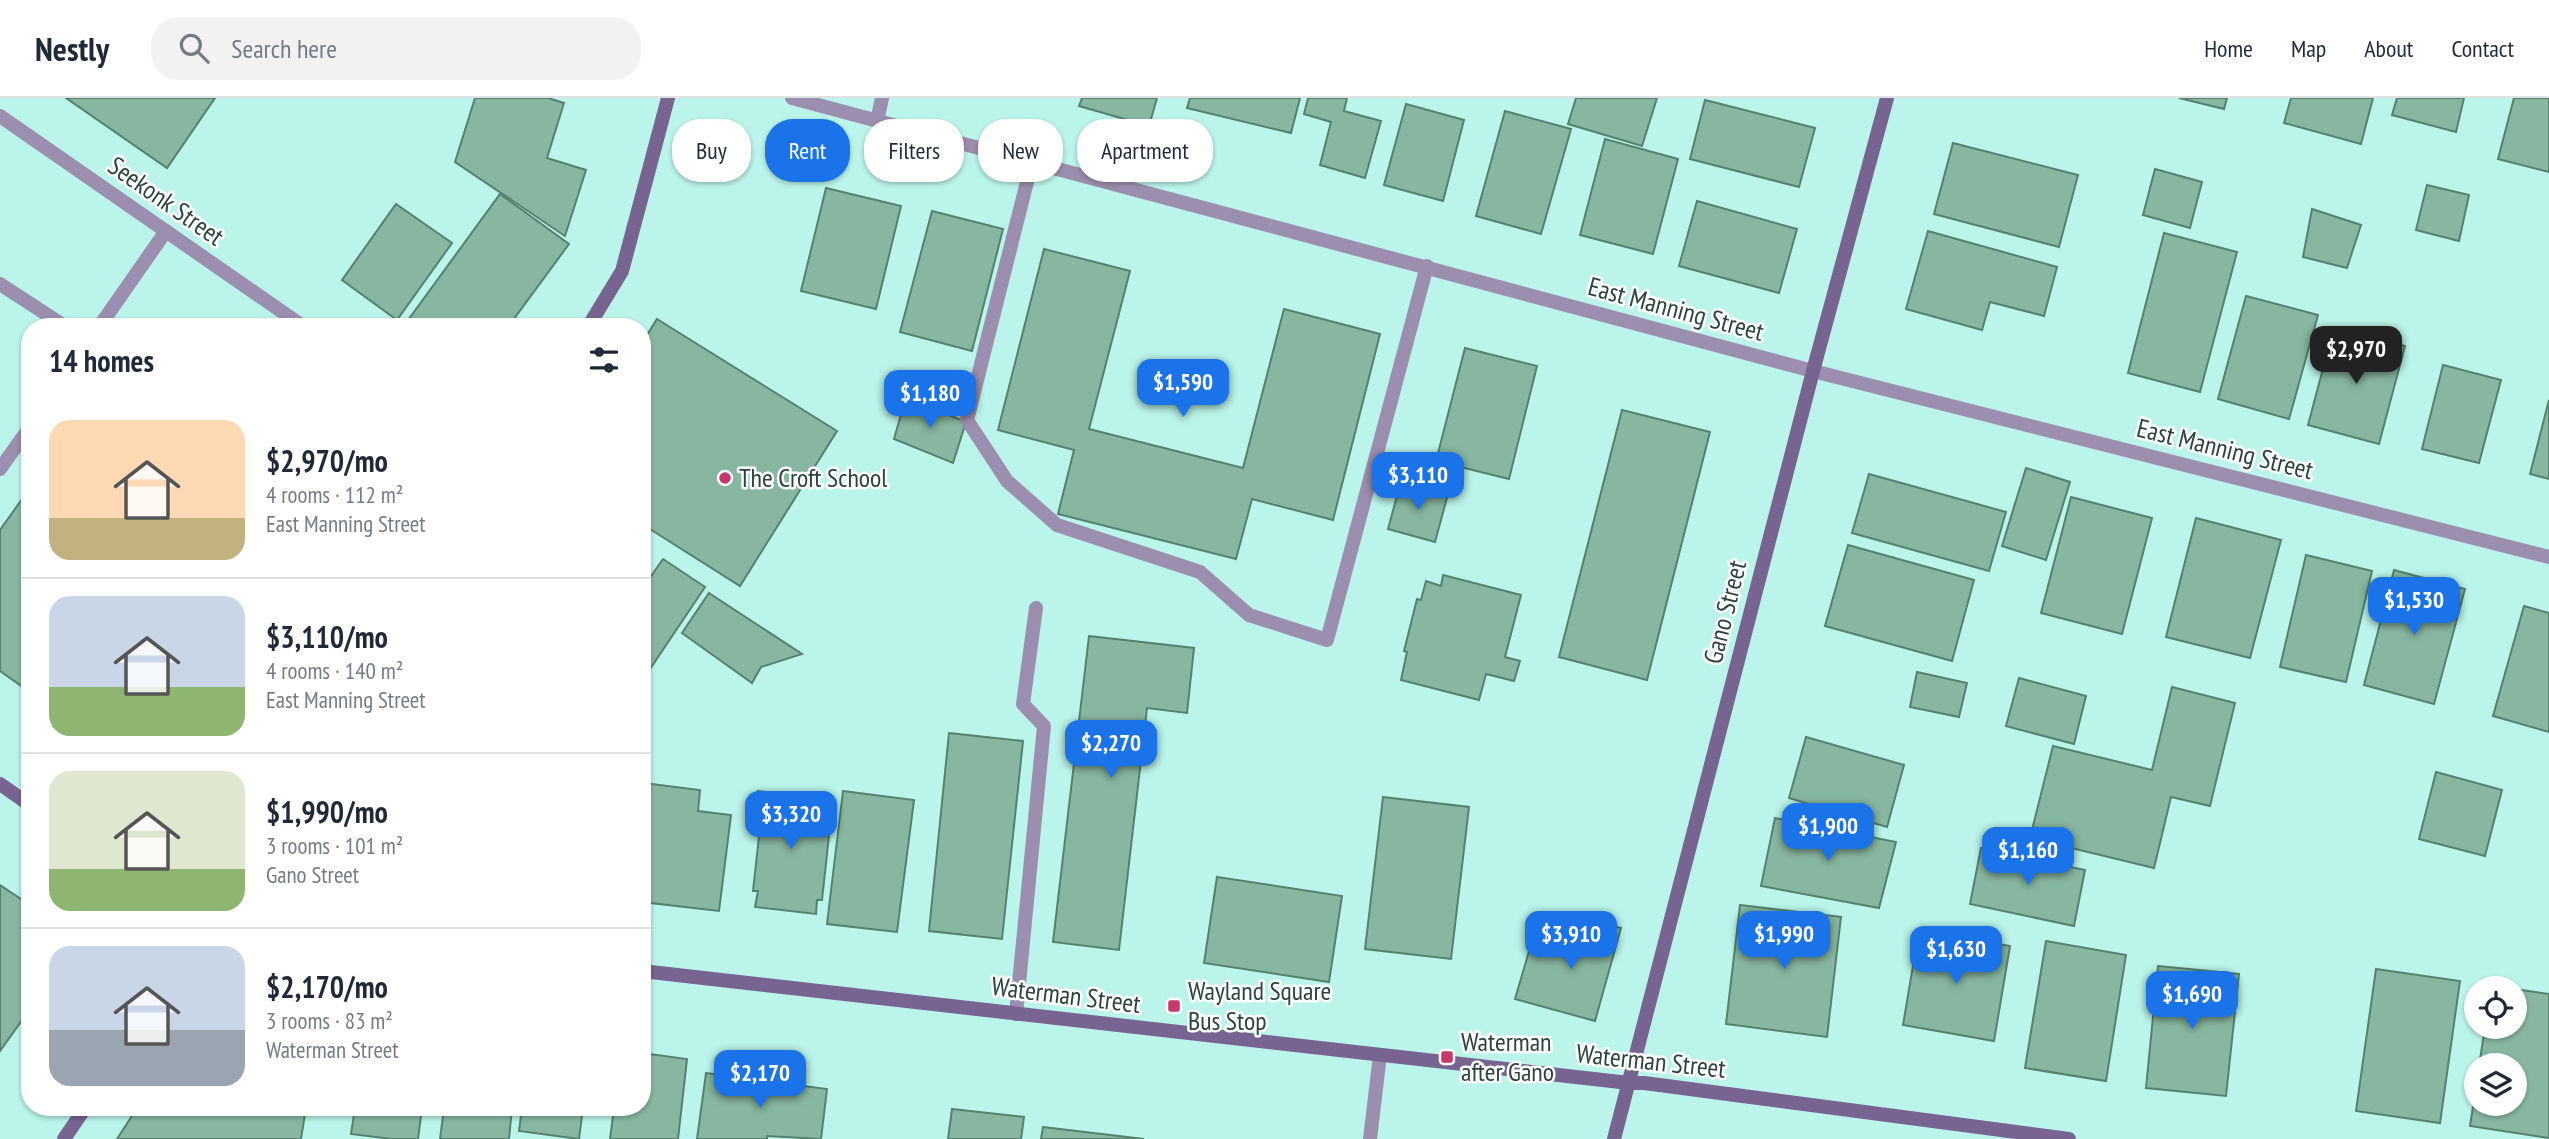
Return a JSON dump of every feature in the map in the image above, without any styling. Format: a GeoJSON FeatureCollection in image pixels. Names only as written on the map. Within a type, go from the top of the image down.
{"type":"FeatureCollection","features":[{"type":"Feature","properties":{"kind":"main road"},"geometry":{"type":"LineString","coordinates":[[593,318],[622,271],[668,98]]}},
{"type":"Feature","properties":{"kind":"main road","name":"Gano Street"},"geometry":{"type":"LineString","coordinates":[[1614,1139],[1813,371],[1887,98]]}},
{"type":"Feature","properties":{"kind":"main road"},"geometry":{"type":"LineString","coordinates":[[0,784],[21,799]]}},
{"type":"Feature","properties":{"kind":"main road","name":"Waterman Street"},"geometry":{"type":"LineString","coordinates":[[651,972],[1644,1083],[2068,1139]]}},
{"type":"Feature","properties":{"kind":"main road"},"geometry":{"type":"LineString","coordinates":[[64,1139],[80,1116]]}},
{"type":"Feature","properties":{"kind":"street","name":"East Manning Street"},"geometry":{"type":"LineString","coordinates":[[792,98],[870,119]]}},
{"type":"Feature","properties":{"kind":"street"},"geometry":{"type":"LineString","coordinates":[[877,119],[882,98]]}},
{"type":"Feature","properties":{"kind":"street","name":"Seekonk Street"},"geometry":{"type":"LineString","coordinates":[[0,116],[291,318]]}},
{"type":"Feature","properties":{"kind":"street","name":"East Manning Street"},"geometry":{"type":"LineString","coordinates":[[1063,170],[1813,371],[2549,557]]}},
{"type":"Feature","properties":{"kind":"street"},"geometry":{"type":"LineString","coordinates":[[1027,182],[967,420],[1007,481],[1057,525],[1200,572],[1249,615],[1327,640],[1427,266]]}},
{"type":"Feature","properties":{"kind":"street"},"geometry":{"type":"LineString","coordinates":[[106,318],[166,231]]}},
{"type":"Feature","properties":{"kind":"street"},"geometry":{"type":"LineString","coordinates":[[0,284],[52,318]]}},
{"type":"Feature","properties":{"kind":"street"},"geometry":{"type":"LineString","coordinates":[[0,469],[21,440]]}},
{"type":"Feature","properties":{"kind":"street"},"geometry":{"type":"LineString","coordinates":[[1016,1014],[1044,726],[1023,704],[1035,608]]}},
{"type":"Feature","properties":{"kind":"street"},"geometry":{"type":"LineString","coordinates":[[1370,1139],[1380,1055]]}},
{"type":"Feature","properties":{"kind":"building"},"geometry":{"type":"Polygon","coordinates":[[[66,98],[215,98],[167,168],[66,98]]]}},
{"type":"Feature","properties":{"kind":"building"},"geometry":{"type":"Polygon","coordinates":[[[475,98],[548,98],[564,103],[547,158],[586,170],[565,236],[455,162],[475,98]]]}},
{"type":"Feature","properties":{"kind":"building"},"geometry":{"type":"Polygon","coordinates":[[[1082,98],[1157,98],[1151,119],[1124,119],[1079,106],[1082,98]]]}},
{"type":"Feature","properties":{"kind":"building"},"geometry":{"type":"Polygon","coordinates":[[[1190,98],[1300,98],[1291,133],[1187,108],[1190,98]]]}},
{"type":"Feature","properties":{"kind":"building"},"geometry":{"type":"Polygon","coordinates":[[[1308,98],[1347,98],[1344,111],[1381,121],[1365,178],[1320,165],[1331,122],[1304,114],[1308,98]]]}},
{"type":"Feature","properties":{"kind":"building"},"geometry":{"type":"Polygon","coordinates":[[[1576,98],[1657,98],[1642,146],[1568,124],[1576,98]]]}},
{"type":"Feature","properties":{"kind":"building"},"geometry":{"type":"Polygon","coordinates":[[[2179,98],[2227,98],[2224,109],[2179,98]]]}},
{"type":"Feature","properties":{"kind":"building"},"geometry":{"type":"Polygon","coordinates":[[[2291,98],[2373,98],[2361,144],[2284,123],[2291,98]]]}},
{"type":"Feature","properties":{"kind":"building"},"geometry":{"type":"Polygon","coordinates":[[[2397,98],[2464,98],[2456,132],[2392,115],[2397,98]]]}},
{"type":"Feature","properties":{"kind":"building"},"geometry":{"type":"Polygon","coordinates":[[[2514,98],[2549,98],[2549,172],[2498,159],[2514,98]]]}},
{"type":"Feature","properties":{"kind":"building"},"geometry":{"type":"Polygon","coordinates":[[[1705,100],[1815,128],[1799,187],[1690,159],[1705,100]]]}},
{"type":"Feature","properties":{"kind":"building"},"geometry":{"type":"Polygon","coordinates":[[[1406,104],[1464,120],[1443,201],[1384,185],[1406,104]]]}},
{"type":"Feature","properties":{"kind":"building"},"geometry":{"type":"Polygon","coordinates":[[[1505,111],[1571,129],[1541,234],[1476,216],[1505,111]]]}},
{"type":"Feature","properties":{"kind":"building"},"geometry":{"type":"Polygon","coordinates":[[[1605,139],[1678,159],[1653,254],[1580,235],[1605,139]]]}},
{"type":"Feature","properties":{"kind":"building"},"geometry":{"type":"Polygon","coordinates":[[[1953,143],[2078,175],[2059,247],[1934,214],[1953,143]]]}},
{"type":"Feature","properties":{"kind":"building"},"geometry":{"type":"Polygon","coordinates":[[[2155,169],[2202,182],[2190,228],[2143,215],[2155,169]]]}},
{"type":"Feature","properties":{"kind":"building"},"geometry":{"type":"Polygon","coordinates":[[[2427,185],[2469,195],[2459,241],[2416,230],[2427,185]]]}},
{"type":"Feature","properties":{"kind":"building"},"geometry":{"type":"Polygon","coordinates":[[[826,188],[901,206],[876,309],[801,291],[826,188]]]}},
{"type":"Feature","properties":{"kind":"building"},"geometry":{"type":"Polygon","coordinates":[[[500,194],[569,244],[515,318],[410,318],[500,194]]]}},
{"type":"Feature","properties":{"kind":"building"},"geometry":{"type":"Polygon","coordinates":[[[1697,201],[1797,229],[1779,293],[1679,266],[1697,201]]]}},
{"type":"Feature","properties":{"kind":"building"},"geometry":{"type":"Polygon","coordinates":[[[396,204],[452,243],[398,318],[394,318],[342,280],[396,204]]]}},
{"type":"Feature","properties":{"kind":"building"},"geometry":{"type":"Polygon","coordinates":[[[2312,209],[2361,225],[2347,268],[2303,257],[2312,209]]]}},
{"type":"Feature","properties":{"kind":"building"},"geometry":{"type":"Polygon","coordinates":[[[932,211],[1003,229],[972,351],[900,332],[932,211]]]}},
{"type":"Feature","properties":{"kind":"building"},"geometry":{"type":"Polygon","coordinates":[[[1928,231],[2057,267],[2044,316],[1990,302],[1982,330],[1906,309],[1928,231]]]}},
{"type":"Feature","properties":{"kind":"building"},"geometry":{"type":"Polygon","coordinates":[[[2164,233],[2237,252],[2200,392],[2128,373],[2164,233]]]}},
{"type":"Feature","properties":{"kind":"building"},"geometry":{"type":"Polygon","coordinates":[[[1044,249],[1130,271],[1089,429],[1243,468],[1284,309],[1380,334],[1333,520],[1252,499],[1236,559],[1058,514],[1074,450],[998,430],[1044,249]]]}},
{"type":"Feature","properties":{"kind":"building"},"geometry":{"type":"Polygon","coordinates":[[[2246,296],[2318,315],[2289,419],[2218,399],[2246,296]]]}},
{"type":"Feature","properties":{"kind":"building","name":"The Croft School"},"geometry":{"type":"Polygon","coordinates":[[[657,319],[837,431],[740,586],[651,530],[651,329],[657,319]]]}},
{"type":"Feature","properties":{"kind":"building"},"geometry":{"type":"Polygon","coordinates":[[[2334,327],[2405,346],[2379,444],[2308,425],[2334,327]]]}},
{"type":"Feature","properties":{"kind":"building"},"geometry":{"type":"Polygon","coordinates":[[[1465,348],[1537,366],[1509,479],[1436,461],[1465,348]]]}},
{"type":"Feature","properties":{"kind":"building"},"geometry":{"type":"Polygon","coordinates":[[[2443,365],[2501,380],[2479,463],[2422,449],[2443,365]]]}},
{"type":"Feature","properties":{"kind":"building"},"geometry":{"type":"Polygon","coordinates":[[[906,397],[966,422],[953,463],[894,439],[906,397]]]}},
{"type":"Feature","properties":{"kind":"building"},"geometry":{"type":"Polygon","coordinates":[[[2549,400],[2549,479],[2530,474],[2549,400]]]}},
{"type":"Feature","properties":{"kind":"building"},"geometry":{"type":"Polygon","coordinates":[[[1622,410],[1710,432],[1647,680],[1559,657],[1622,410]]]}},
{"type":"Feature","properties":{"kind":"building"},"geometry":{"type":"Polygon","coordinates":[[[2026,468],[2070,482],[2046,560],[2002,546],[2026,468]]]}},
{"type":"Feature","properties":{"kind":"building"},"geometry":{"type":"Polygon","coordinates":[[[1869,474],[2006,512],[1989,571],[1852,533],[1869,474]]]}},
{"type":"Feature","properties":{"kind":"building"},"geometry":{"type":"Polygon","coordinates":[[[1401,481],[1448,494],[1435,542],[1388,529],[1401,481]]]}},
{"type":"Feature","properties":{"kind":"building"},"geometry":{"type":"Polygon","coordinates":[[[2071,497],[2152,518],[2122,634],[2041,613],[2071,497]]]}},
{"type":"Feature","properties":{"kind":"building"},"geometry":{"type":"Polygon","coordinates":[[[21,501],[21,686],[0,671],[0,530],[21,501]]]}},
{"type":"Feature","properties":{"kind":"building"},"geometry":{"type":"Polygon","coordinates":[[[2196,518],[2281,540],[2250,658],[2166,637],[2196,518]]]}},
{"type":"Feature","properties":{"kind":"building"},"geometry":{"type":"Polygon","coordinates":[[[1848,545],[1974,580],[1952,661],[1825,626],[1848,545]]]}},
{"type":"Feature","properties":{"kind":"building"},"geometry":{"type":"Polygon","coordinates":[[[2306,555],[2372,571],[2346,682],[2280,667],[2306,555]]]}},
{"type":"Feature","properties":{"kind":"building"},"geometry":{"type":"Polygon","coordinates":[[[663,559],[705,587],[651,668],[651,576],[663,559]]]}},
{"type":"Feature","properties":{"kind":"building"},"geometry":{"type":"Polygon","coordinates":[[[2394,570],[2465,589],[2434,704],[2364,685],[2394,570]]]}},
{"type":"Feature","properties":{"kind":"building"},"geometry":{"type":"Polygon","coordinates":[[[1443,575],[1521,595],[1505,657],[1520,661],[1514,681],[1486,674],[1479,700],[1401,680],[1407,652],[1404,651],[1417,599],[1421,600],[1426,581],[1441,586],[1443,575]]]}},
{"type":"Feature","properties":{"kind":"building"},"geometry":{"type":"Polygon","coordinates":[[[709,593],[802,654],[761,667],[752,683],[682,633],[709,593]]]}},
{"type":"Feature","properties":{"kind":"building"},"geometry":{"type":"Polygon","coordinates":[[[2524,606],[2549,613],[2549,732],[2493,716],[2524,606]]]}},
{"type":"Feature","properties":{"kind":"building"},"geometry":{"type":"Polygon","coordinates":[[[1089,636],[1194,648],[1187,713],[1147,708],[1119,950],[1053,942],[1089,636]]]}},
{"type":"Feature","properties":{"kind":"building"},"geometry":{"type":"Polygon","coordinates":[[[1917,672],[1967,683],[1959,717],[1910,707],[1917,672]]]}},
{"type":"Feature","properties":{"kind":"building"},"geometry":{"type":"Polygon","coordinates":[[[2019,678],[2086,696],[2074,744],[2006,726],[2019,678]]]}},
{"type":"Feature","properties":{"kind":"building"},"geometry":{"type":"Polygon","coordinates":[[[2172,687],[2235,703],[2210,806],[2171,797],[2154,868],[2030,838],[2053,746],[2152,770],[2172,687]]]}},
{"type":"Feature","properties":{"kind":"building"},"geometry":{"type":"Polygon","coordinates":[[[949,733],[1023,741],[1002,939],[929,931],[949,733]]]}},
{"type":"Feature","properties":{"kind":"building"},"geometry":{"type":"Polygon","coordinates":[[[1806,737],[1904,765],[1887,827],[1789,798],[1806,737]]]}},
{"type":"Feature","properties":{"kind":"building"},"geometry":{"type":"Polygon","coordinates":[[[2436,772],[2502,790],[2485,856],[2419,839],[2436,772]]]}},
{"type":"Feature","properties":{"kind":"building"},"geometry":{"type":"Polygon","coordinates":[[[651,784],[700,790],[698,811],[731,815],[719,911],[651,903],[651,784]]]}},
{"type":"Feature","properties":{"kind":"building"},"geometry":{"type":"Polygon","coordinates":[[[758,791],[833,799],[822,900],[817,900],[816,914],[755,907],[758,891],[753,891],[760,827],[753,826],[758,791]]]}},
{"type":"Feature","properties":{"kind":"building"},"geometry":{"type":"Polygon","coordinates":[[[843,791],[914,800],[897,932],[827,924],[843,791]]]}},
{"type":"Feature","properties":{"kind":"building"},"geometry":{"type":"Polygon","coordinates":[[[1383,797],[1469,807],[1451,959],[1365,949],[1383,797]]]}},
{"type":"Feature","properties":{"kind":"building"},"geometry":{"type":"Polygon","coordinates":[[[1775,818],[1896,842],[1879,908],[1761,886],[1775,818]]]}},
{"type":"Feature","properties":{"kind":"building"},"geometry":{"type":"Polygon","coordinates":[[[1981,848],[2085,870],[2074,926],[1970,904],[1981,848]]]}},
{"type":"Feature","properties":{"kind":"building"},"geometry":{"type":"Polygon","coordinates":[[[1217,877],[1342,896],[1329,982],[1204,963],[1217,877]]]}},
{"type":"Feature","properties":{"kind":"building"},"geometry":{"type":"Polygon","coordinates":[[[0,885],[21,899],[21,1022],[0,1051],[0,885]]]}},
{"type":"Feature","properties":{"kind":"building"},"geometry":{"type":"Polygon","coordinates":[[[1740,905],[1841,917],[1827,1037],[1726,1024],[1740,905]]]}},
{"type":"Feature","properties":{"kind":"building"},"geometry":{"type":"Polygon","coordinates":[[[1576,916],[1621,928],[1595,1021],[1515,999],[1532,941],[1567,950],[1576,916]]]}},
{"type":"Feature","properties":{"kind":"building"},"geometry":{"type":"Polygon","coordinates":[[[1919,930],[2010,946],[1994,1041],[1903,1025],[1919,930]]]}},
{"type":"Feature","properties":{"kind":"building"},"geometry":{"type":"Polygon","coordinates":[[[2046,941],[2126,955],[2106,1081],[2025,1068],[2046,941]]]}},
{"type":"Feature","properties":{"kind":"building"},"geometry":{"type":"Polygon","coordinates":[[[2158,966],[2239,974],[2226,1096],[2146,1088],[2158,966]]]}},
{"type":"Feature","properties":{"kind":"building"},"geometry":{"type":"Polygon","coordinates":[[[2376,969],[2460,981],[2440,1123],[2356,1111],[2376,969]]]}},
{"type":"Feature","properties":{"kind":"building"},"geometry":{"type":"Polygon","coordinates":[[[2527,991],[2549,994],[2549,1138],[2470,1126],[2472,1116],[2527,1116],[2527,1053],[2481,1053],[2483,1039],[2527,1039],[2527,991]]]}},
{"type":"Feature","properties":{"kind":"building"},"geometry":{"type":"Polygon","coordinates":[[[651,1054],[687,1059],[678,1139],[610,1139],[613,1116],[651,1116],[651,1054]]]}},
{"type":"Feature","properties":{"kind":"building"},"geometry":{"type":"Polygon","coordinates":[[[706,1073],[827,1089],[821,1139],[767,1136],[767,1139],[697,1139],[706,1073]]]}},
{"type":"Feature","properties":{"kind":"building"},"geometry":{"type":"Polygon","coordinates":[[[952,1109],[1024,1117],[1021,1139],[948,1139],[952,1109]]]}},
{"type":"Feature","properties":{"kind":"building"},"geometry":{"type":"Polygon","coordinates":[[[132,1116],[305,1116],[301,1139],[117,1139],[132,1116]]]}},
{"type":"Feature","properties":{"kind":"building"},"geometry":{"type":"Polygon","coordinates":[[[354,1116],[421,1116],[418,1139],[351,1134],[354,1116]]]}},
{"type":"Feature","properties":{"kind":"building"},"geometry":{"type":"Polygon","coordinates":[[[443,1116],[511,1116],[509,1139],[440,1139],[443,1116]]]}},
{"type":"Feature","properties":{"kind":"building"},"geometry":{"type":"Polygon","coordinates":[[[521,1116],[582,1116],[579,1139],[519,1131],[521,1116]]]}},
{"type":"Feature","properties":{"kind":"building"},"geometry":{"type":"Polygon","coordinates":[[[1043,1127],[1144,1139],[1041,1139],[1043,1127]]]}},
{"type":"Feature","properties":{"kind":"place","name":"The Croft School"},"geometry":{"type":"Point","coordinates":[725,478]}},
{"type":"Feature","properties":{"kind":"place","name":"Wayland Square Bus Stop"},"geometry":{"type":"Point","coordinates":[1174,1006]}},
{"type":"Feature","properties":{"kind":"place","name":"Waterman after Gano"},"geometry":{"type":"Point","coordinates":[1447,1057]}}]}
